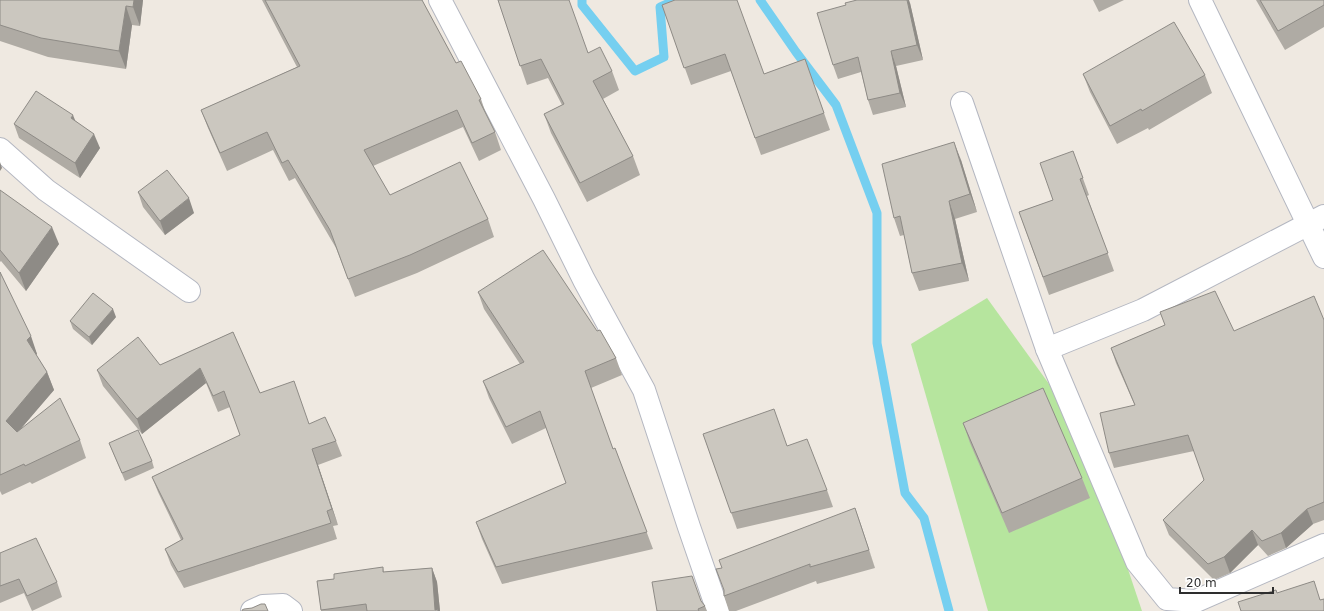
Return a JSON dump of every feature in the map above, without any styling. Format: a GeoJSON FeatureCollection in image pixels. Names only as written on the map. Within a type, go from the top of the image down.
{"type":"FeatureCollection","features":[{"type":"Feature","properties":{"kind":"street"},"geometry":{"type":"LineString","coordinates":[[440,0],[584,280],[644,390],[718,611]]}},
{"type":"Feature","properties":{"kind":"street"},"geometry":{"type":"LineString","coordinates":[[1200,0],[1316,221],[1324,258]]}},
{"type":"Feature","properties":{"kind":"street"},"geometry":{"type":"LineString","coordinates":[[962,103],[1047,349],[1137,562],[1168,600],[1196,601],[1324,545]]}},
{"type":"Feature","properties":{"kind":"street"},"geometry":{"type":"LineString","coordinates":[[0,148],[46,190],[189,291]]}},
{"type":"Feature","properties":{"kind":"street"},"geometry":{"type":"LineString","coordinates":[[1047,349],[1143,310],[1316,221]]}},
{"type":"Feature","properties":{"kind":"street"},"geometry":{"type":"LineString","coordinates":[[252,611],[262,606],[284,605],[291,611]]}},
{"type":"Feature","properties":{"kind":"green space"},"geometry":{"type":"Polygon","coordinates":[[[987,298],[1057,395],[1103,495],[1142,611],[988,611],[911,344],[987,298]]]}},
{"type":"Feature","properties":{"kind":"building"},"geometry":{"type":"Polygon","coordinates":[[[0,0],[134,0],[133,7],[126,6],[119,51],[41,38],[0,25],[0,0]]]}},
{"type":"Feature","properties":{"kind":"building"},"geometry":{"type":"Polygon","coordinates":[[[265,0],[422,0],[456,63],[461,61],[481,99],[479,100],[495,132],[472,143],[457,110],[364,150],[390,195],[460,162],[488,219],[410,255],[348,279],[330,230],[288,160],[282,163],[267,132],[220,153],[201,110],[300,66],[265,0]]]}},
{"type":"Feature","properties":{"kind":"building"},"geometry":{"type":"Polygon","coordinates":[[[498,0],[569,0],[588,53],[600,47],[612,71],[593,81],[633,156],[580,183],[544,114],[564,104],[541,59],[520,66],[498,0]]]}},
{"type":"Feature","properties":{"kind":"building"},"geometry":{"type":"Polygon","coordinates":[[[675,0],[737,0],[764,74],[805,59],[824,113],[755,138],[725,54],[684,68],[662,5],[675,0]]]}},
{"type":"Feature","properties":{"kind":"building"},"geometry":{"type":"Polygon","coordinates":[[[857,0],[907,0],[917,45],[891,51],[900,93],[868,100],[858,57],[833,65],[817,13],[846,5],[845,3],[857,0]]]}},
{"type":"Feature","properties":{"kind":"building"},"geometry":{"type":"Polygon","coordinates":[[[1260,0],[1324,0],[1324,5],[1278,31],[1260,0]]]}},
{"type":"Feature","properties":{"kind":"building"},"geometry":{"type":"Polygon","coordinates":[[[1174,22],[1205,75],[1142,111],[1141,109],[1110,126],[1083,74],[1174,22]]]}},
{"type":"Feature","properties":{"kind":"building"},"geometry":{"type":"Polygon","coordinates":[[[36,91],[73,115],[71,118],[94,134],[75,163],[14,124],[36,91]]]}},
{"type":"Feature","properties":{"kind":"building"},"geometry":{"type":"Polygon","coordinates":[[[954,142],[970,194],[949,201],[962,263],[912,273],[900,216],[894,218],[882,164],[954,142]]]}},
{"type":"Feature","properties":{"kind":"building"},"geometry":{"type":"Polygon","coordinates":[[[1073,151],[1083,178],[1080,179],[1108,253],[1043,277],[1019,212],[1053,200],[1040,163],[1073,151]]]}},
{"type":"Feature","properties":{"kind":"building"},"geometry":{"type":"Polygon","coordinates":[[[167,170],[189,198],[160,221],[138,192],[167,170]]]}},
{"type":"Feature","properties":{"kind":"building"},"geometry":{"type":"Polygon","coordinates":[[[0,190],[52,227],[19,273],[0,250],[0,190]]]}},
{"type":"Feature","properties":{"kind":"building"},"geometry":{"type":"Polygon","coordinates":[[[543,250],[597,331],[600,330],[616,358],[585,371],[613,449],[615,448],[647,532],[496,567],[476,522],[566,483],[540,411],[506,427],[483,381],[524,362],[478,292],[543,250]]]}},
{"type":"Feature","properties":{"kind":"building"},"geometry":{"type":"Polygon","coordinates":[[[0,272],[31,336],[27,340],[47,372],[6,421],[17,432],[60,398],[80,440],[25,466],[24,464],[0,475],[0,272]]]}},
{"type":"Feature","properties":{"kind":"building"},"geometry":{"type":"Polygon","coordinates":[[[1215,291],[1234,331],[1314,296],[1324,320],[1324,502],[1307,509],[1281,533],[1262,541],[1252,530],[1224,557],[1208,564],[1163,520],[1204,480],[1188,435],[1109,453],[1100,413],[1135,405],[1111,348],[1165,325],[1160,312],[1215,291]]]}},
{"type":"Feature","properties":{"kind":"building"},"geometry":{"type":"Polygon","coordinates":[[[93,293],[113,309],[89,337],[70,321],[93,293]]]}},
{"type":"Feature","properties":{"kind":"building"},"geometry":{"type":"Polygon","coordinates":[[[233,332],[260,393],[294,381],[309,424],[325,417],[336,441],[312,449],[332,509],[327,511],[331,523],[178,572],[165,549],[183,539],[152,477],[240,435],[224,391],[213,396],[200,368],[137,419],[97,370],[138,337],[160,365],[233,332]]]}},
{"type":"Feature","properties":{"kind":"building"},"geometry":{"type":"Polygon","coordinates":[[[1043,388],[1082,478],[1002,513],[963,423],[1043,388]]]}},
{"type":"Feature","properties":{"kind":"building"},"geometry":{"type":"Polygon","coordinates":[[[774,409],[787,446],[807,439],[827,490],[731,513],[703,434],[774,409]]]}},
{"type":"Feature","properties":{"kind":"building"},"geometry":{"type":"Polygon","coordinates":[[[138,430],[152,461],[122,473],[109,443],[138,430]]]}},
{"type":"Feature","properties":{"kind":"building"},"geometry":{"type":"Polygon","coordinates":[[[855,508],[869,550],[810,567],[810,564],[724,596],[724,590],[716,569],[722,568],[719,560],[855,508]]]}},
{"type":"Feature","properties":{"kind":"building"},"geometry":{"type":"Polygon","coordinates":[[[36,538],[57,582],[27,596],[19,579],[0,586],[0,553],[36,538]]]}},
{"type":"Feature","properties":{"kind":"building"},"geometry":{"type":"Polygon","coordinates":[[[383,567],[383,572],[432,568],[435,610],[438,609],[438,611],[367,611],[366,604],[321,610],[317,581],[334,579],[334,574],[383,567]]]}},
{"type":"Feature","properties":{"kind":"building"},"geometry":{"type":"Polygon","coordinates":[[[692,576],[701,601],[705,606],[698,609],[699,611],[657,611],[652,582],[692,576]]]}},
{"type":"Feature","properties":{"kind":"building"},"geometry":{"type":"Polygon","coordinates":[[[1314,581],[1320,600],[1324,599],[1324,611],[1241,611],[1238,602],[1276,590],[1277,593],[1314,581]]]}},
{"type":"Feature","properties":{"kind":"building"},"geometry":{"type":"Polygon","coordinates":[[[265,604],[268,611],[242,611],[244,609],[252,608],[265,604]]]}},
{"type":"Feature","properties":{"kind":"waterway"},"geometry":{"type":"LineString","coordinates":[[582,0],[582,5],[635,71],[664,57],[660,7],[676,0]]}},
{"type":"Feature","properties":{"kind":"waterway"},"geometry":{"type":"LineString","coordinates":[[760,0],[796,52],[836,105],[877,213],[877,343],[905,493],[924,518],[949,611]]}}]}
